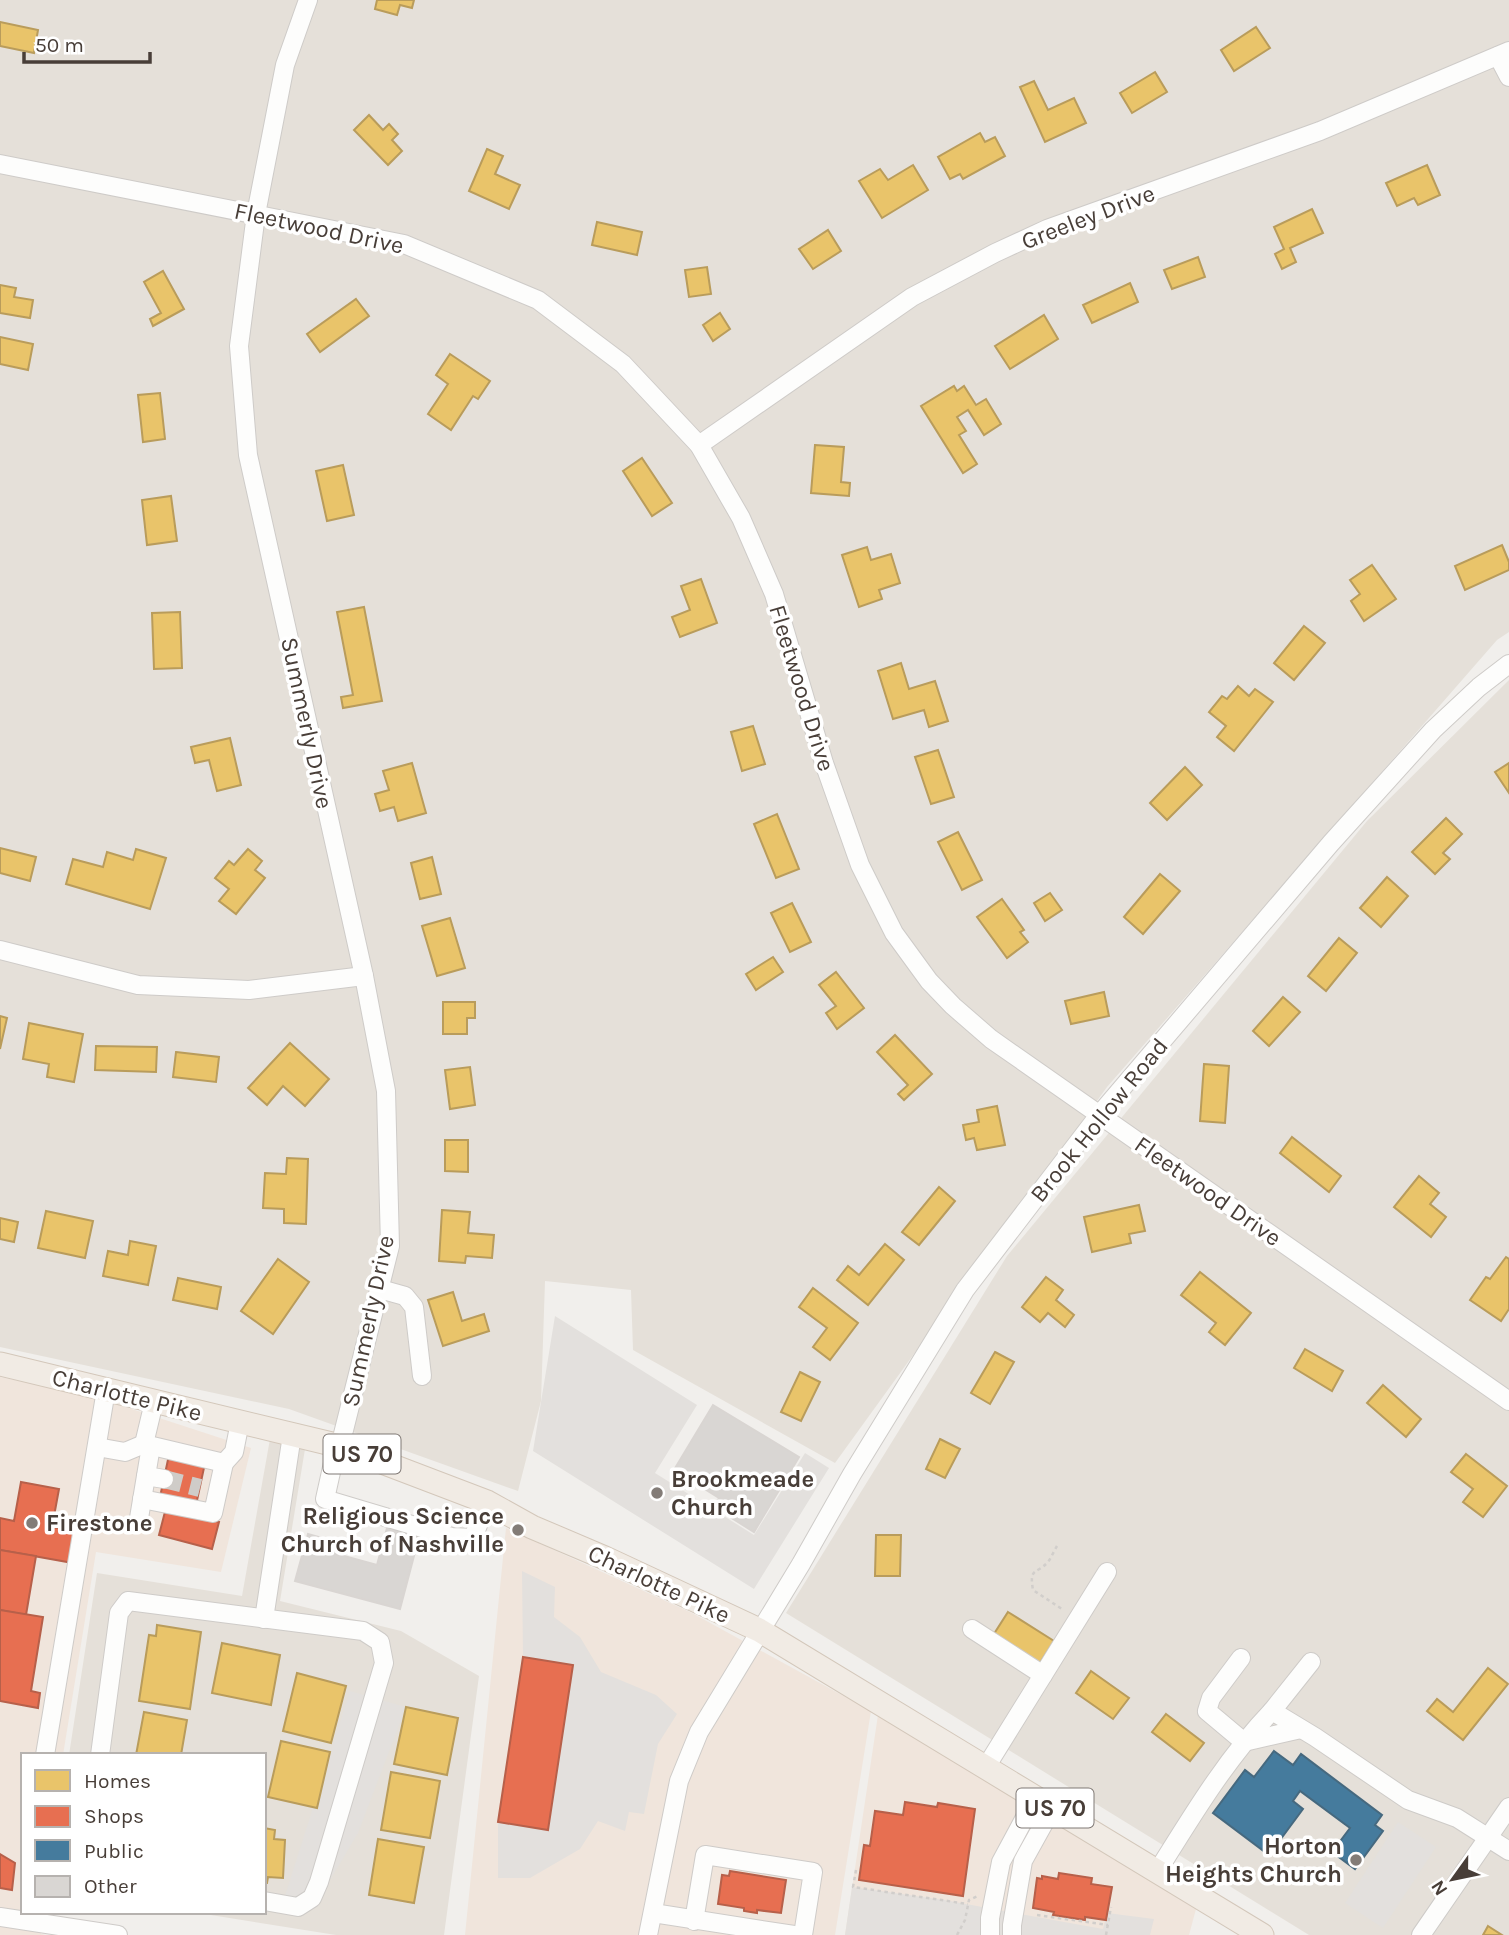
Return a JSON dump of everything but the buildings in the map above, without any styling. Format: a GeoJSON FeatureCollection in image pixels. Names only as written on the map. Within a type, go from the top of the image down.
{"type":"FeatureCollection","features":[{"type":"Feature","properties":{"kind":"main road","name":"Charlotte Pike"},"geometry":{"type":"LineString","coordinates":[[0,1364],[338,1446],[487,1502],[532,1527],[759,1630],[1262,1935]]}},
{"type":"Feature","properties":{"kind":"street","name":"Summerly Drive"},"geometry":{"type":"LineString","coordinates":[[308,0],[285,65],[256,214],[239,346],[248,455],[364,976],[386,1091],[390,1246],[325,1499],[452,1537],[473,1538],[487,1502]]}},
{"type":"Feature","properties":{"kind":"street"},"geometry":{"type":"LineString","coordinates":[[1503,54],[1509,77]]}},
{"type":"Feature","properties":{"kind":"street","name":"Greeley Drive"},"geometry":{"type":"LineString","coordinates":[[699,445],[912,298],[995,253],[1047,229],[1320,131],[1503,54]]}},
{"type":"Feature","properties":{"kind":"street","name":"Fleetwood Drive"},"geometry":{"type":"LineString","coordinates":[[0,164],[404,244],[538,300],[623,364],[699,445],[741,518],[774,594],[824,763],[860,865],[894,933],[929,981],[953,1006],[991,1038],[1509,1401]]}},
{"type":"Feature","properties":{"kind":"street","name":"Brook Hollow Road"},"geometry":{"type":"LineString","coordinates":[[648,1935],[678,1782],[699,1732],[965,1290],[1099,1115],[1331,843],[1433,730],[1479,687],[1509,664]]}},
{"type":"Feature","properties":{"kind":"street"},"geometry":{"type":"LineString","coordinates":[[0,950],[138,985],[249,990],[364,976]]}},
{"type":"Feature","properties":{"kind":"street"},"geometry":{"type":"LineString","coordinates":[[380,1289],[405,1296],[414,1307],[422,1376]]}},
{"type":"Feature","properties":{"kind":"street"},"geometry":{"type":"LineString","coordinates":[[45,1753],[106,1390]]}},
{"type":"Feature","properties":{"kind":"street"},"geometry":{"type":"LineString","coordinates":[[139,1518],[154,1402]]}},
{"type":"Feature","properties":{"kind":"street"},"geometry":{"type":"LineString","coordinates":[[142,1499],[213,1513],[209,1489],[223,1464],[234,1452],[240,1422]]}},
{"type":"Feature","properties":{"kind":"street"},"geometry":{"type":"LineString","coordinates":[[264,1619],[292,1435]]}},
{"type":"Feature","properties":{"kind":"street"},"geometry":{"type":"LineString","coordinates":[[97,1447],[125,1452],[148,1445],[223,1464]]}},
{"type":"Feature","properties":{"kind":"street"},"geometry":{"type":"LineString","coordinates":[[146,1476],[164,1479]]}},
{"type":"Feature","properties":{"kind":"street"},"geometry":{"type":"LineString","coordinates":[[986,1767],[1107,1572]]}},
{"type":"Feature","properties":{"kind":"street"},"geometry":{"type":"LineString","coordinates":[[100,1753],[119,1613],[128,1601],[363,1631],[380,1642],[384,1663],[312,1898],[298,1908],[266,1901]]}},
{"type":"Feature","properties":{"kind":"street"},"geometry":{"type":"LineString","coordinates":[[972,1629],[1043,1675]]}},
{"type":"Feature","properties":{"kind":"street"},"geometry":{"type":"LineString","coordinates":[[1241,1658],[1212,1698],[1207,1711],[1244,1742]]}},
{"type":"Feature","properties":{"kind":"street"},"geometry":{"type":"LineString","coordinates":[[1157,1872],[1221,1773],[1311,1662]]}},
{"type":"Feature","properties":{"kind":"street"},"geometry":{"type":"LineString","coordinates":[[1272,1711],[1408,1800],[1457,1818],[1509,1851]]}},
{"type":"Feature","properties":{"kind":"street"},"geometry":{"type":"LineString","coordinates":[[1244,1742],[1301,1729]]}},
{"type":"Feature","properties":{"kind":"street"},"geometry":{"type":"LineString","coordinates":[[990,1935],[1001,1862],[1045,1802]]}},
{"type":"Feature","properties":{"kind":"street"},"geometry":{"type":"LineString","coordinates":[[1012,1935],[1023,1861],[1045,1802]]}},
{"type":"Feature","properties":{"kind":"street"},"geometry":{"type":"LineString","coordinates":[[1421,1935],[1509,1807]]}},
{"type":"Feature","properties":{"kind":"street"},"geometry":{"type":"LineString","coordinates":[[695,1926],[705,1855],[813,1872],[803,1935]]}},
{"type":"Feature","properties":{"kind":"street"},"geometry":{"type":"LineString","coordinates":[[653,1913],[695,1926],[794,1935]]}},
{"type":"Feature","properties":{"kind":"street"},"geometry":{"type":"LineString","coordinates":[[0,1917],[23,1923],[118,1935]]}},
{"type":"Feature","properties":{"kind":"path"},"geometry":{"type":"LineString","coordinates":[[1057,1546],[1046,1564],[1034,1570],[1031,1577],[1033,1590],[1068,1612]]}},
{"type":"Feature","properties":{"kind":"path"},"geometry":{"type":"LineString","coordinates":[[856,1870],[853,1887],[968,1904]]}},
{"type":"Feature","properties":{"kind":"path"},"geometry":{"type":"LineString","coordinates":[[957,1935],[972,1898],[995,1891]]}},
{"type":"Feature","properties":{"kind":"path"},"geometry":{"type":"LineString","coordinates":[[1106,1935],[1111,1907]]}},
{"type":"Feature","properties":{"kind":"path"},"geometry":{"type":"LineString","coordinates":[[1037,1915],[1108,1925]]}},
{"type":"Feature","properties":{"kind":"shaded area"},"geometry":{"type":"Polygon","coordinates":[[[0,0],[1509,0],[1509,632],[1497,640],[1107,1087],[835,1463],[633,1350],[631,1290],[545,1281],[541,1401],[518,1491],[289,1409],[0,1347],[0,0]]]}},
{"type":"Feature","properties":{"kind":"shaded area"},"geometry":{"type":"Polygon","coordinates":[[[1509,680],[1509,1935],[1309,1935],[786,1613],[1007,1256],[1367,821],[1509,680]]]}},
{"type":"Feature","properties":{"kind":"shaded area"},"geometry":{"type":"Polygon","coordinates":[[[555,1316],[697,1405],[655,1473],[754,1535],[805,1453],[829,1468],[754,1589],[533,1451],[555,1316]]]}},
{"type":"Feature","properties":{"kind":"shaded area"},"geometry":{"type":"Polygon","coordinates":[[[0,1377],[95,1397],[251,1448],[221,1572],[96,1552],[63,1753],[21,1753],[21,1914],[40,1914],[41,1934],[46,1935],[0,1935],[0,1377]]]}},
{"type":"Feature","properties":{"kind":"shaded area"},"geometry":{"type":"Polygon","coordinates":[[[270,1439],[305,1449],[280,1601],[401,1631],[479,1676],[444,1935],[336,1935],[205,1914],[266,1914],[266,1753],[69,1753],[97,1573],[242,1596],[270,1439]]]}},
{"type":"Feature","properties":{"kind":"shaded area"},"geometry":{"type":"Polygon","coordinates":[[[506,1528],[692,1613],[871,1711],[835,1935],[465,1935],[506,1528]]]}},
{"type":"Feature","properties":{"kind":"shaded area"},"geometry":{"type":"Polygon","coordinates":[[[522,1571],[555,1587],[554,1617],[580,1637],[601,1672],[656,1695],[677,1714],[658,1744],[644,1814],[629,1812],[625,1831],[598,1821],[580,1849],[530,1878],[498,1878],[498,1822],[548,1829],[573,1665],[523,1657],[522,1571]]]}},
{"type":"Feature","properties":{"kind":"shaded area"},"geometry":{"type":"Polygon","coordinates":[[[350,1691],[406,1707],[358,1833],[323,1892],[299,1901],[285,1896],[350,1691]]]}},
{"type":"Feature","properties":{"kind":"shaded area"},"geometry":{"type":"Polygon","coordinates":[[[878,1715],[1196,1909],[1189,1935],[845,1935],[878,1715]]]}},
{"type":"Feature","properties":{"kind":"shaded area"},"geometry":{"type":"Polygon","coordinates":[[[1398,1822],[1436,1847],[1383,1928],[1345,1903],[1398,1822]]]}},
{"type":"Feature","properties":{"kind":"shaded area"},"geometry":{"type":"Polygon","coordinates":[[[852,1887],[944,1900],[1103,1929],[1107,1913],[1154,1919],[1150,1935],[845,1935],[852,1887]]]}},
{"type":"Feature","properties":{"kind":"tunnel"},"geometry":{"type":"LineString","coordinates":[[164,1479],[200,1488]]}},
{"type":"Feature","properties":{"kind":"place","name":"Brookmeade Church"},"geometry":{"type":"Point","coordinates":[657,1493]}},
{"type":"Feature","properties":{"kind":"place","name":"Firestone"},"geometry":{"type":"Point","coordinates":[32,1523]}},
{"type":"Feature","properties":{"kind":"place","name":"Religious Science Church of Nashville"},"geometry":{"type":"Point","coordinates":[518,1530]}},
{"type":"Feature","properties":{"kind":"place","name":"Horton Heights Church"},"geometry":{"type":"Point","coordinates":[1356,1860]}}]}
